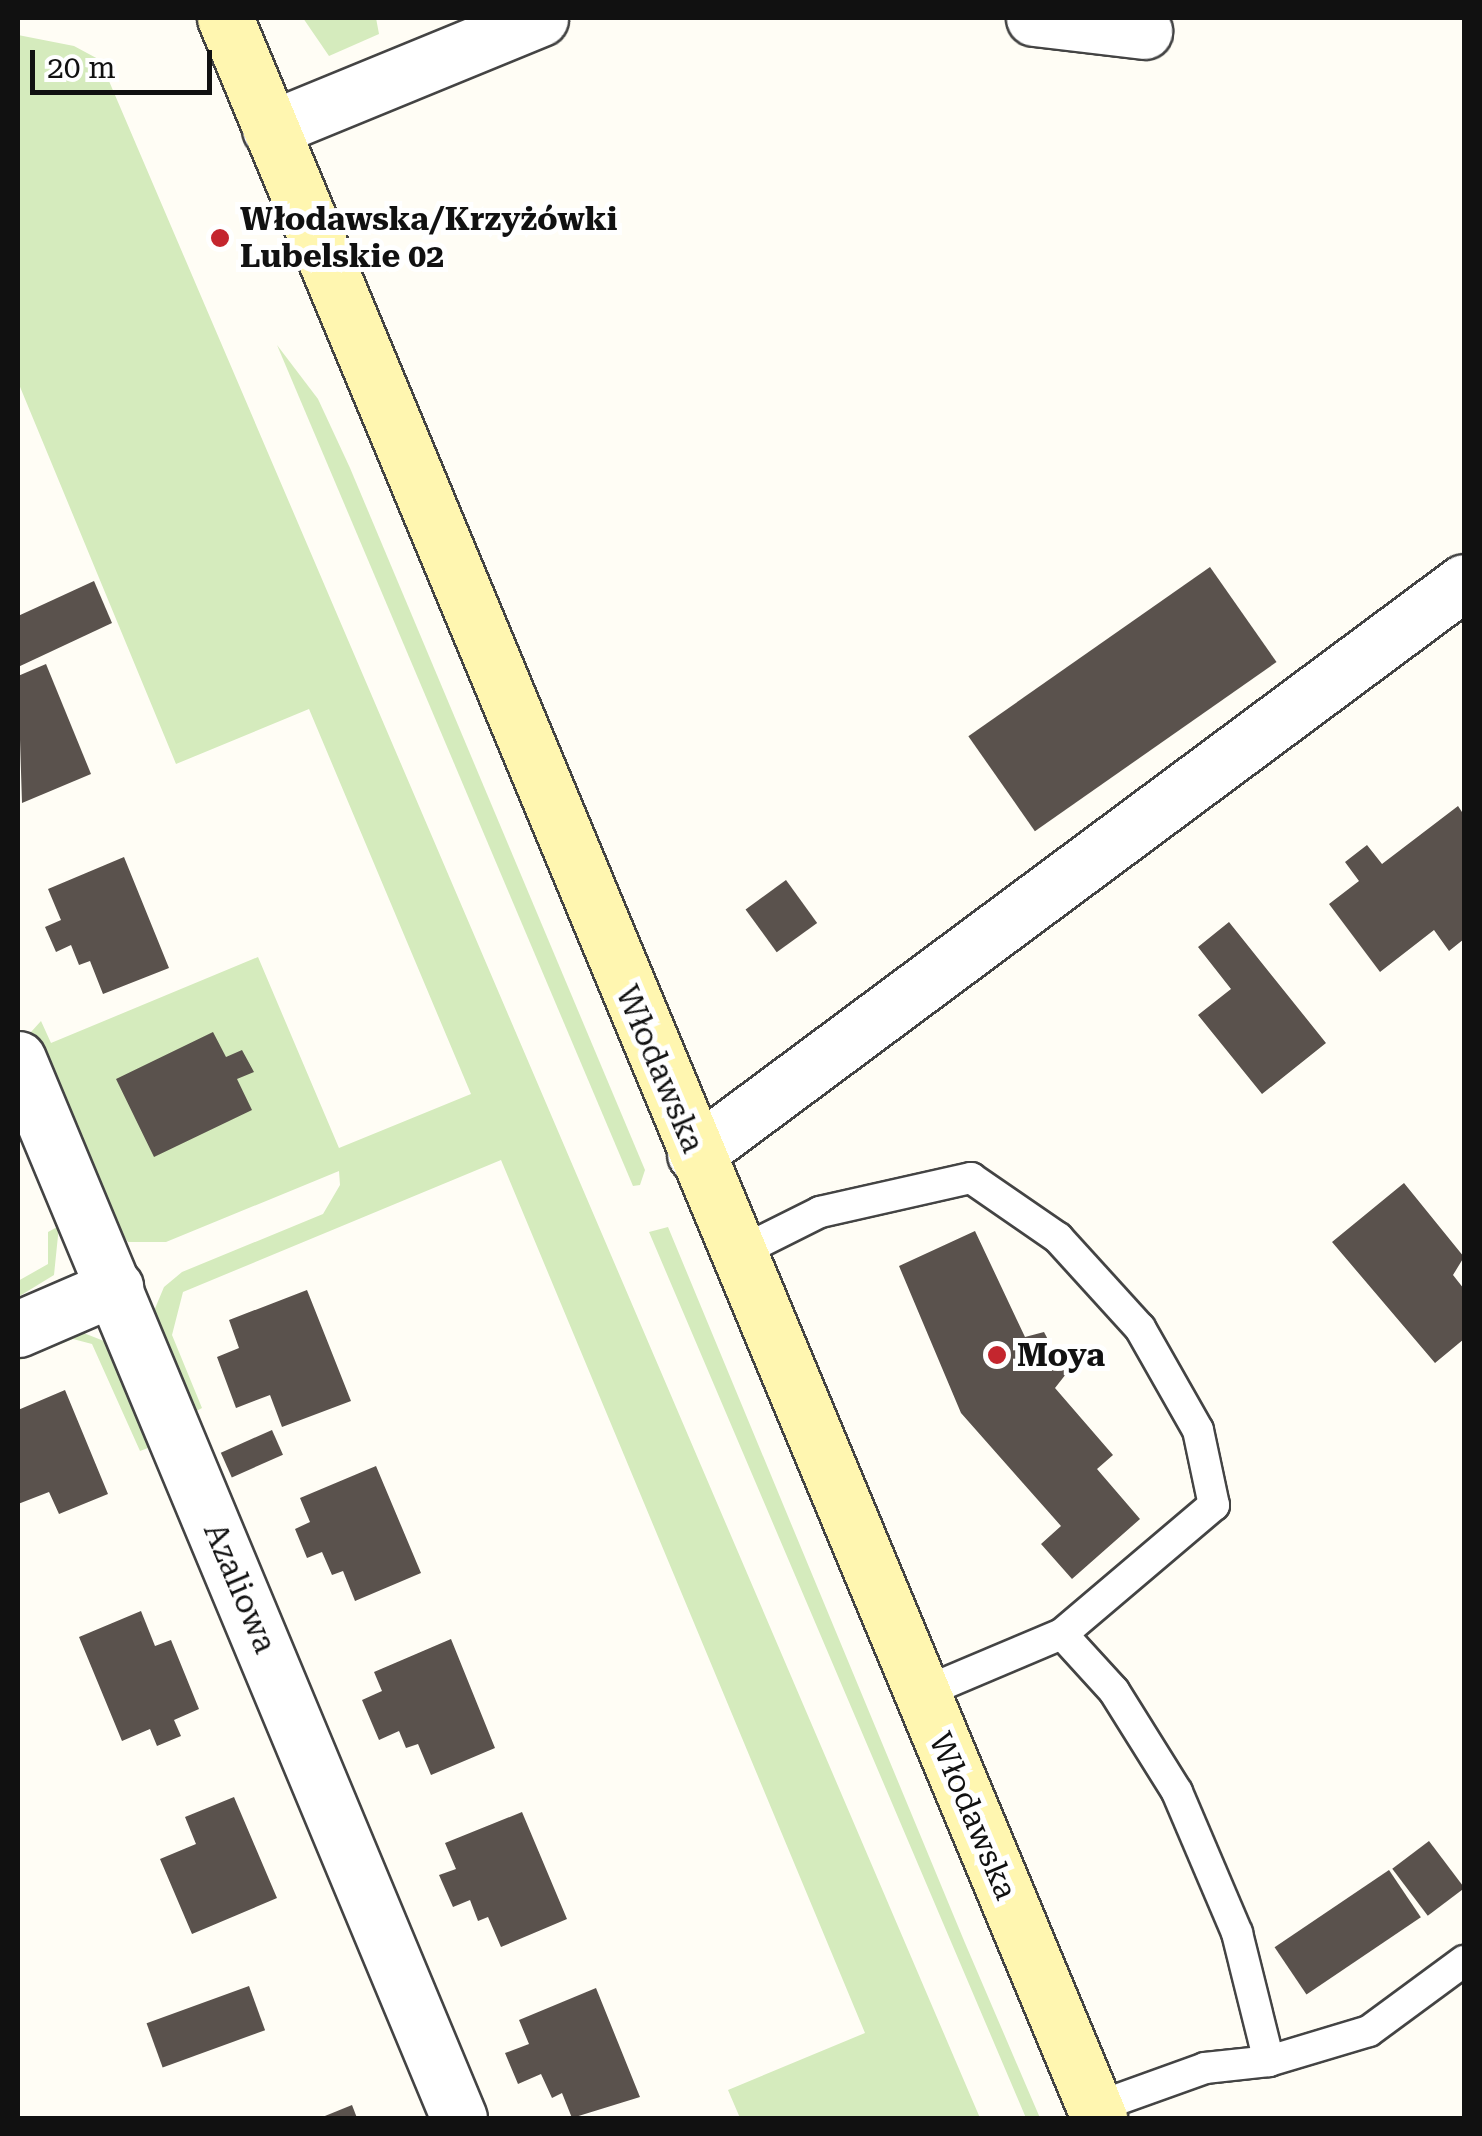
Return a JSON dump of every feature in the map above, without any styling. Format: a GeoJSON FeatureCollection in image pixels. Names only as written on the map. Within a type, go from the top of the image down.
{"type":"FeatureCollection","features":[{"type":"Feature","properties":{"kind":"main road","name":"Włodawska"},"geometry":{"type":"LineString","coordinates":[[225,18],[1097,2113]]}},
{"type":"Feature","properties":{"kind":"street"},"geometry":{"type":"LineString","coordinates":[[270,128],[540,18]]}},
{"type":"Feature","properties":{"kind":"street"},"geometry":{"type":"LineString","coordinates":[[1034,18],[1144,31]]}},
{"type":"Feature","properties":{"kind":"street"},"geometry":{"type":"LineString","coordinates":[[695,1154],[1464,582]]}},
{"type":"Feature","properties":{"kind":"street","name":"Azaliowa"},"geometry":{"type":"LineString","coordinates":[[18,1059],[459,2118]]}},
{"type":"Feature","properties":{"kind":"street"},"geometry":{"type":"LineString","coordinates":[[18,1329],[116,1287]]}},
{"type":"Feature","properties":{"kind":"lane"},"geometry":{"type":"LineString","coordinates":[[738,1253],[820,1212],[971,1178],[1058,1238],[1140,1328],[1198,1430],[1214,1506],[1062,1634],[922,1693]]}},
{"type":"Feature","properties":{"kind":"lane"},"geometry":{"type":"LineString","coordinates":[[1062,1634],[1114,1691],[1177,1792],[1237,1933],[1269,2061]]}},
{"type":"Feature","properties":{"kind":"lane"},"geometry":{"type":"LineString","coordinates":[[1097,2113],[1204,2068],[1269,2061],[1369,2031],[1464,1961]]}},
{"type":"Feature","properties":{"kind":"green space"},"geometry":{"type":"Polygon","coordinates":[[[303,18],[376,18],[379,34],[329,56],[303,18]]]}},
{"type":"Feature","properties":{"kind":"green space"},"geometry":{"type":"Polygon","coordinates":[[[18,35],[74,46],[100,60],[980,2118],[740,2118],[728,2090],[865,2033],[501,1160],[183,1292],[172,1335],[202,1408],[185,1417],[151,1318],[164,1287],[182,1272],[323,1214],[340,1185],[339,1171],[166,1242],[128,1242],[102,1209],[31,1032],[41,1021],[51,1043],[258,957],[339,1148],[471,1094],[309,709],[176,764],[18,382],[18,35]]]}},
{"type":"Feature","properties":{"kind":"green space"},"geometry":{"type":"Polygon","coordinates":[[[277,345],[318,399],[350,468],[645,1170],[640,1185],[633,1186],[277,345]]]}},
{"type":"Feature","properties":{"kind":"green space"},"geometry":{"type":"Polygon","coordinates":[[[59,1226],[54,1275],[18,1297],[18,1281],[48,1264],[48,1232],[59,1226]]]}},
{"type":"Feature","properties":{"kind":"green space"},"geometry":{"type":"Polygon","coordinates":[[[668,1227],[1040,2118],[1026,2118],[649,1232],[668,1227]]]}},
{"type":"Feature","properties":{"kind":"green space"},"geometry":{"type":"Polygon","coordinates":[[[76,1330],[109,1343],[156,1445],[140,1451],[92,1344],[73,1339],[18,1361],[18,1350],[76,1330]]]}},
{"type":"Feature","properties":{"kind":"building"},"geometry":{"type":"Polygon","coordinates":[[[1210,567],[1277,662],[1035,831],[968,736],[1210,567]]]}},
{"type":"Feature","properties":{"kind":"building"},"geometry":{"type":"Polygon","coordinates":[[[94,581],[112,623],[18,667],[18,616],[94,581]]]}},
{"type":"Feature","properties":{"kind":"building"},"geometry":{"type":"Polygon","coordinates":[[[46,664],[91,774],[22,803],[18,676],[46,664]]]}},
{"type":"Feature","properties":{"kind":"building"},"geometry":{"type":"Polygon","coordinates":[[[1458,806],[1464,815],[1464,939],[1449,951],[1434,930],[1380,972],[1329,904],[1359,881],[1345,862],[1367,845],[1382,864],[1458,806]]]}},
{"type":"Feature","properties":{"kind":"building"},"geometry":{"type":"Polygon","coordinates":[[[124,857],[169,968],[103,994],[90,961],[79,965],[71,945],[56,952],[45,927],[61,920],[48,889],[124,857]]]}},
{"type":"Feature","properties":{"kind":"building"},"geometry":{"type":"Polygon","coordinates":[[[786,880],[817,923],[777,952],[746,909],[786,880]]]}},
{"type":"Feature","properties":{"kind":"building"},"geometry":{"type":"Polygon","coordinates":[[[1229,922],[1326,1043],[1262,1094],[1198,1015],[1231,989],[1198,947],[1229,922]]]}},
{"type":"Feature","properties":{"kind":"building"},"geometry":{"type":"Polygon","coordinates":[[[213,1032],[226,1057],[242,1050],[254,1072],[237,1079],[252,1110],[154,1157],[116,1079],[213,1032]]]}},
{"type":"Feature","properties":{"kind":"building"},"geometry":{"type":"Polygon","coordinates":[[[1404,1183],[1464,1257],[1453,1275],[1464,1289],[1464,1339],[1435,1363],[1332,1242],[1404,1183]]]}},
{"type":"Feature","properties":{"kind":"building"},"geometry":{"type":"Polygon","coordinates":[[[975,1231],[1025,1337],[1044,1332],[1066,1374],[1055,1388],[1113,1455],[1097,1469],[1140,1519],[1072,1579],[1041,1544],[1061,1526],[961,1413],[899,1266],[975,1231]]]}},
{"type":"Feature","properties":{"kind":"building"},"geometry":{"type":"Polygon","coordinates":[[[307,1290],[351,1401],[282,1427],[270,1395],[236,1408],[217,1357],[239,1348],[229,1320],[307,1290]]]}},
{"type":"Feature","properties":{"kind":"building"},"geometry":{"type":"Polygon","coordinates":[[[65,1390],[108,1494],[59,1514],[49,1492],[18,1504],[18,1410],[65,1390]]]}},
{"type":"Feature","properties":{"kind":"building"},"geometry":{"type":"Polygon","coordinates":[[[272,1430],[283,1455],[232,1477],[221,1453],[272,1430]]]}},
{"type":"Feature","properties":{"kind":"building"},"geometry":{"type":"Polygon","coordinates":[[[376,1466],[421,1573],[355,1601],[343,1571],[332,1575],[322,1552],[307,1558],[295,1529],[310,1522],[300,1498],[376,1466]]]}},
{"type":"Feature","properties":{"kind":"building"},"geometry":{"type":"Polygon","coordinates":[[[141,1611],[155,1646],[171,1640],[199,1709],[174,1720],[181,1736],[157,1746],[150,1729],[122,1741],[79,1637],[141,1611]]]}},
{"type":"Feature","properties":{"kind":"building"},"geometry":{"type":"Polygon","coordinates":[[[451,1639],[495,1748],[431,1775],[418,1744],[406,1748],[399,1731],[379,1740],[362,1700],[382,1691],[374,1672],[451,1639]]]}},
{"type":"Feature","properties":{"kind":"building"},"geometry":{"type":"Polygon","coordinates":[[[234,1797],[277,1898],[192,1934],[160,1859],[196,1844],[185,1817],[234,1797]]]}},
{"type":"Feature","properties":{"kind":"building"},"geometry":{"type":"Polygon","coordinates":[[[522,1812],[567,1919],[501,1947],[488,1917],[478,1921],[470,1900],[453,1907],[439,1875],[456,1869],[445,1843],[522,1812]]]}},
{"type":"Feature","properties":{"kind":"building"},"geometry":{"type":"Polygon","coordinates":[[[1429,1841],[1464,1889],[1428,1916],[1392,1869],[1429,1841]]]}},
{"type":"Feature","properties":{"kind":"building"},"geometry":{"type":"Polygon","coordinates":[[[1389,1870],[1421,1917],[1306,1994],[1275,1947],[1389,1870]]]}},
{"type":"Feature","properties":{"kind":"building"},"geometry":{"type":"Polygon","coordinates":[[[249,1986],[265,2030],[163,2067],[147,2023],[249,1986]]]}},
{"type":"Feature","properties":{"kind":"building"},"geometry":{"type":"Polygon","coordinates":[[[596,1988],[640,2097],[572,2118],[562,2093],[552,2098],[541,2074],[518,2084],[505,2053],[529,2044],[519,2020],[596,1988]]]}},
{"type":"Feature","properties":{"kind":"building"},"geometry":{"type":"Polygon","coordinates":[[[352,2105],[357,2118],[320,2118],[352,2105]]]}},
{"type":"Feature","properties":{"kind":"place","name":"Włodawska/Krzyżówki Lubelskie 02"},"geometry":{"type":"Point","coordinates":[220,238]}},
{"type":"Feature","properties":{"kind":"place","name":"Moya"},"geometry":{"type":"Point","coordinates":[997,1355]}}]}
